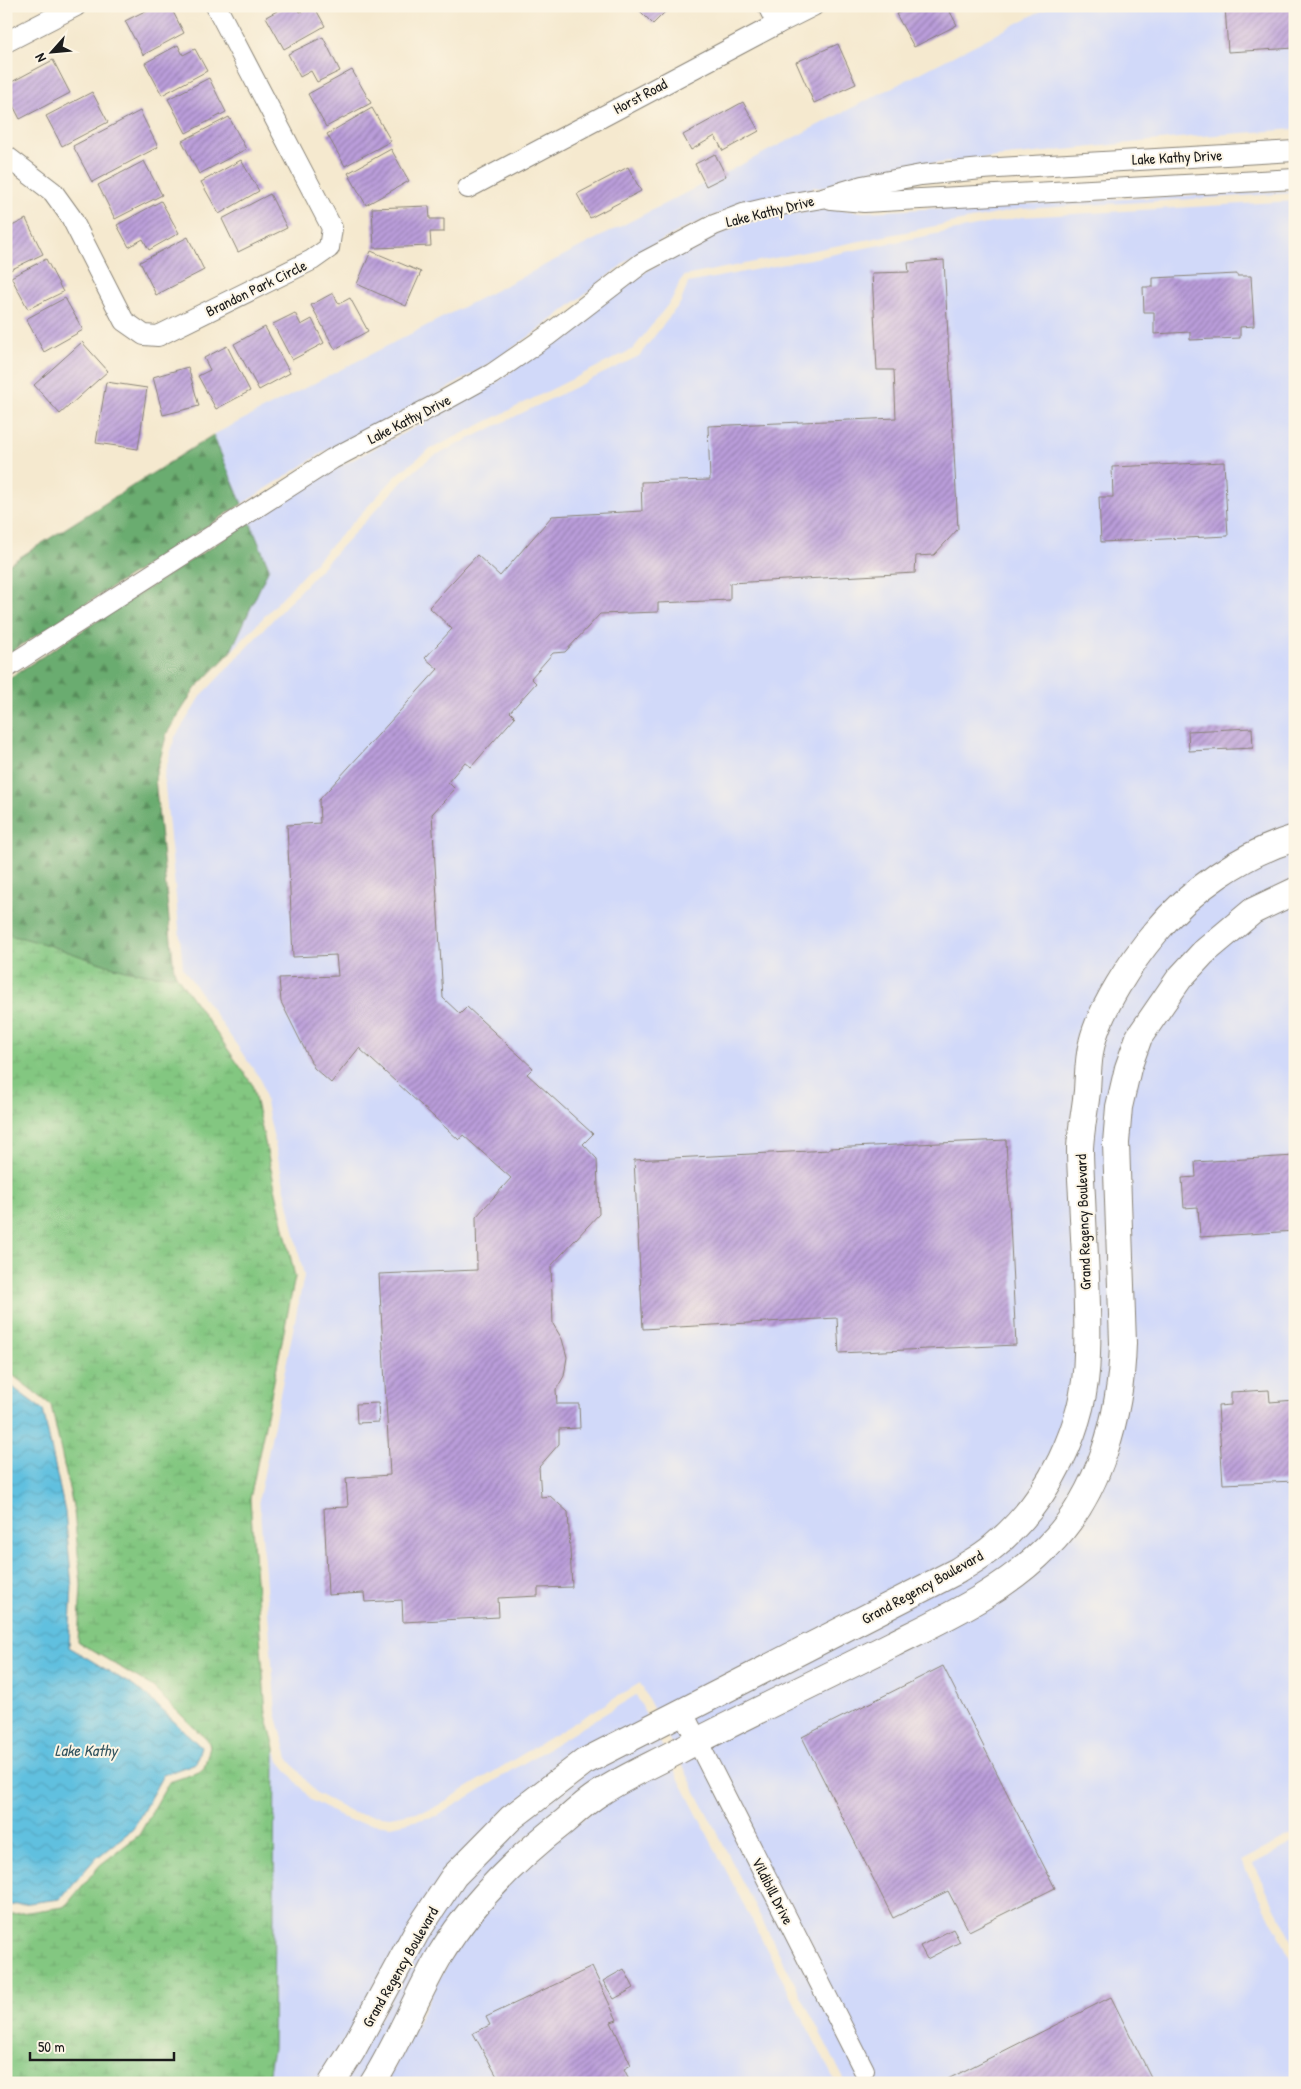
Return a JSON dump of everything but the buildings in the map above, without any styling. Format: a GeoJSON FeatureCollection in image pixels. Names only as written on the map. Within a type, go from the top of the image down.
{"type":"FeatureCollection","features":[{"type":"Feature","properties":{"kind":"street"},"geometry":{"type":"LineString","coordinates":[[6,42],[76,6]]}},
{"type":"Feature","properties":{"kind":"street","name":"Brandon Park Circle"},"geometry":{"type":"LineString","coordinates":[[6,156],[52,192],[71,217],[124,321],[144,335],[158,336],[312,260],[330,248],[332,228],[216,6]]}},
{"type":"Feature","properties":{"kind":"street","name":"Horst Road"},"geometry":{"type":"LineString","coordinates":[[468,188],[772,15],[813,6]]}},
{"type":"Feature","properties":{"kind":"street","name":"Lake Kathy Drive"},"geometry":{"type":"LineString","coordinates":[[6,668],[325,463],[492,374],[546,336],[642,263],[714,225],[743,214],[822,198],[862,186],[921,176],[982,169],[1295,151]]}},
{"type":"Feature","properties":{"kind":"street","name":"Lake Kathy Drive"},"geometry":{"type":"LineString","coordinates":[[822,198],[864,202],[1295,179]]}},
{"type":"Feature","properties":{"kind":"street","name":"Grand Regency Boulevard"},"geometry":{"type":"LineString","coordinates":[[332,2083],[352,2051],[416,1932],[454,1876],[510,1818],[584,1762],[927,1588],[994,1547],[1023,1518],[1048,1485],[1072,1434],[1083,1396],[1087,1355],[1080,1148],[1092,1042],[1107,1006],[1146,944],[1167,918],[1199,890],[1234,866],[1273,845],[1295,838]]}},
{"type":"Feature","properties":{"kind":"street","name":"Grand Regency Boulevard"},"geometry":{"type":"LineString","coordinates":[[373,2083],[441,1954],[478,1902],[530,1848],[600,1793],[697,1741],[944,1619],[1019,1573],[1050,1545],[1075,1511],[1093,1480],[1106,1446],[1118,1403],[1122,1370],[1122,1297],[1116,1143],[1118,1107],[1128,1068],[1139,1037],[1180,979],[1203,953],[1253,911],[1295,891]]}},
{"type":"Feature","properties":{"kind":"street"},"geometry":{"type":"LineString","coordinates":[[1085,1298],[1122,1297]]}},
{"type":"Feature","properties":{"kind":"street"},"geometry":{"type":"LineString","coordinates":[[927,1588],[944,1619]]}},
{"type":"Feature","properties":{"kind":"street","name":"Vildibill Drive"},"geometry":{"type":"LineString","coordinates":[[682,1711],[864,2070]]}},
{"type":"Feature","properties":{"kind":"street"},"geometry":{"type":"LineString","coordinates":[[454,1876],[478,1902]]}},
{"type":"Feature","properties":{"kind":"shaded area"},"geometry":{"type":"Polygon","coordinates":[[[1051,6],[1295,6],[1295,129],[1188,137],[921,165],[861,176],[821,188],[813,187],[812,189],[740,205],[687,227],[636,254],[540,329],[486,366],[441,392],[327,450],[242,504],[213,435],[1051,6]]]}},
{"type":"Feature","properties":{"kind":"shaded area"},"geometry":{"type":"Polygon","coordinates":[[[1295,190],[1295,193],[1021,209],[684,276],[673,298],[633,349],[427,451],[398,474],[230,653],[269,568],[250,522],[337,468],[450,409],[497,382],[647,271],[718,234],[746,224],[822,208],[864,212],[1295,190]]]}},
{"type":"Feature","properties":{"kind":"shaded area"},"geometry":{"type":"Polygon","coordinates":[[[1295,201],[1295,1833],[1241,1861],[1295,1967],[1295,2083],[846,2083],[640,1683],[432,1809],[390,1817],[354,1813],[316,1793],[288,1758],[276,1713],[259,1498],[304,1276],[261,1080],[183,968],[164,776],[175,737],[202,695],[404,480],[430,458],[639,356],[681,302],[688,283],[1022,217],[1295,201]]]}},
{"type":"Feature","properties":{"kind":"shaded area"},"geometry":{"type":"Polygon","coordinates":[[[636,1695],[648,1718],[504,1810],[320,2083],[267,2083],[273,2049],[275,1748],[279,1761],[311,1800],[349,1821],[391,1826],[437,1816],[636,1695]]]}},
{"type":"Feature","properties":{"kind":"shaded area"},"geometry":{"type":"Polygon","coordinates":[[[657,1736],[663,1748],[523,1840],[361,2083],[344,2083],[425,1937],[462,1882],[518,1825],[590,1770],[657,1736]]]}},
{"type":"Feature","properties":{"kind":"shaded area"},"geometry":{"type":"Polygon","coordinates":[[[672,1766],[836,2083],[393,2083],[388,2079],[450,1958],[486,1907],[537,1855],[605,1801],[672,1766]]]}},
{"type":"Feature","properties":{"kind":"shaded area"},"geometry":{"type":"Polygon","coordinates":[[[1295,1842],[1295,1946],[1253,1864],[1295,1842]]]}},
{"type":"Feature","properties":{"kind":"green space"},"geometry":{"type":"Polygon","coordinates":[[[213,435],[242,504],[6,655],[6,566],[213,435]]]}},
{"type":"Feature","properties":{"kind":"green space"},"geometry":{"type":"Polygon","coordinates":[[[250,522],[269,568],[230,653],[195,689],[167,733],[155,778],[176,975],[153,975],[127,971],[41,943],[6,935],[6,680],[250,522]]]}},
{"type":"Feature","properties":{"kind":"green space"},"geometry":{"type":"Polygon","coordinates":[[[6,935],[41,943],[127,971],[153,975],[176,975],[252,1084],[295,1277],[250,1499],[266,1714],[275,1748],[273,2049],[267,2083],[6,2083],[6,1915],[63,1907],[67,1904],[100,1865],[139,1835],[169,1782],[199,1772],[204,1768],[210,1746],[208,1741],[150,1685],[78,1642],[81,1585],[74,1511],[51,1405],[6,1370],[6,935]]]}},
{"type":"Feature","properties":{"kind":"water","name":"Lake Kathy"},"geometry":{"type":"Polygon","coordinates":[[[6,1382],[43,1410],[65,1512],[72,1586],[69,1647],[143,1692],[201,1747],[196,1763],[163,1775],[133,1829],[94,1860],[60,1899],[6,1906],[6,1382]]]}}]}
